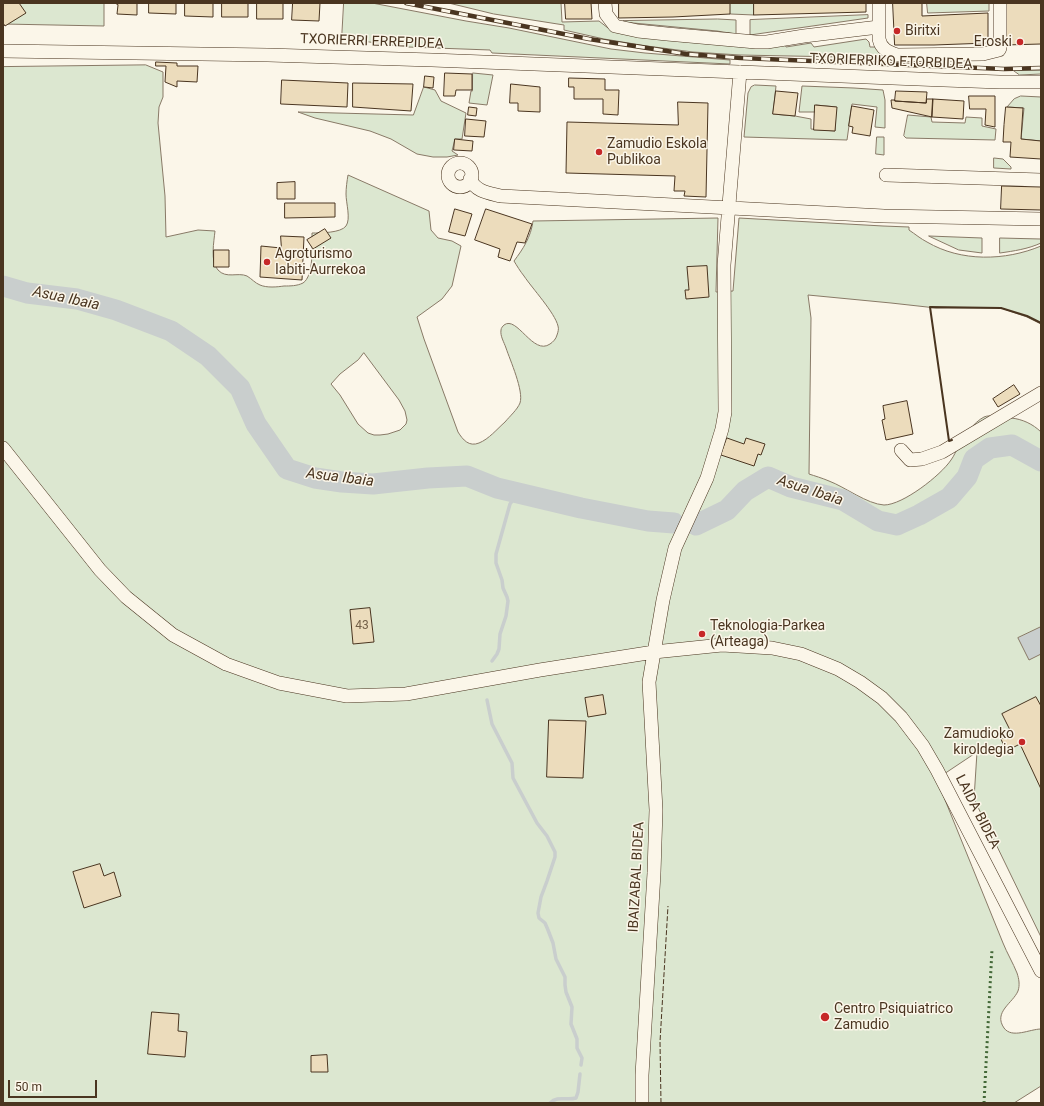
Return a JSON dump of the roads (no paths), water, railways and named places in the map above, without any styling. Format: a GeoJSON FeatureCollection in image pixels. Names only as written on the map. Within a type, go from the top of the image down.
{"type":"FeatureCollection","features":[{"type":"Feature","properties":{"kind":"street"},"geometry":{"type":"LineString","coordinates":[[606,3],[606,14],[615,26],[638,31],[674,35],[767,42],[862,28],[879,28]]}},
{"type":"Feature","properties":{"kind":"street"},"geometry":{"type":"LineString","coordinates":[[879,3],[880,45],[888,52],[897,55],[983,54],[999,50],[1000,3]]}},
{"type":"Feature","properties":{"kind":"street","name":"TXORIERRI ERREPIDEA"},"geometry":{"type":"LineString","coordinates":[[3,51],[268,55],[740,72]]}},
{"type":"Feature","properties":{"kind":"street","name":"TXORIERRIKO ETORBIDEA"},"geometry":{"type":"LineString","coordinates":[[740,72],[979,82],[1041,82]]}},
{"type":"Feature","properties":{"kind":"street","name":"IBAIZABAL BIDEA"},"geometry":{"type":"LineString","coordinates":[[642,1103],[642,1075],[654,881],[656,810],[649,682],[675,548],[707,478],[722,428],[725,412],[724,265],[730,208],[740,72]]}},
{"type":"Feature","properties":{"kind":"street"},"geometry":{"type":"LineString","coordinates":[[886,175],[1041,180]]}},
{"type":"Feature","properties":{"kind":"street"},"geometry":{"type":"LineString","coordinates":[[470,180],[478,189],[501,196],[884,216],[1041,219]]}},
{"type":"Feature","properties":{"kind":"street"},"geometry":{"type":"LineString","coordinates":[[901,450],[910,460],[922,459],[942,452],[1041,393]]}},
{"type":"Feature","properties":{"kind":"street","name":"LAIDA BIDEA"},"geometry":{"type":"LineString","coordinates":[[3,448],[100,570],[126,597],[173,635],[226,664],[279,683],[347,696],[406,694],[540,670],[654,652],[722,645],[772,648],[801,654],[838,669],[860,682],[882,698],[919,740],[937,770],[1041,971]]}},
{"type":"Feature","properties":{"kind":"waterway","name":"Asua Ibaia"},"geometry":{"type":"LineString","coordinates":[[3,286],[27,293],[77,299],[116,310],[171,331],[208,356],[240,388],[256,424],[287,469],[315,478],[342,482],[373,484],[428,478],[467,476],[497,488],[581,508],[648,521],[674,523]]}},
{"type":"Feature","properties":{"kind":"waterway","name":"Asua Ibaia"},"geometry":{"type":"LineString","coordinates":[[696,525],[727,510],[745,491],[768,477],[791,487],[843,500],[878,521],[897,525],[919,515],[949,498],[967,477],[974,459],[990,448],[1012,445],[1041,461]]}},
{"type":"Feature","properties":{"kind":"waterway"},"geometry":{"type":"LineString","coordinates":[[492,661],[499,649],[500,634],[506,616],[508,601],[496,563],[496,554],[510,504],[513,500],[525,494]]}},
{"type":"Feature","properties":{"kind":"waterway"},"geometry":{"type":"LineString","coordinates":[[487,700],[492,724],[512,763],[513,778],[537,823],[547,836],[555,852],[555,857],[541,897],[538,913],[539,918],[545,923],[548,930],[553,943],[556,959],[565,977],[566,992],[572,1007],[571,1024],[577,1039],[577,1048],[582,1058],[581,1065]]}},
{"type":"Feature","properties":{"kind":"waterway"},"geometry":{"type":"LineString","coordinates":[[550,1103],[556,1099],[576,1098],[580,1074]]}},
{"type":"Feature","properties":{"kind":"railway"},"geometry":{"type":"LineString","coordinates":[[406,3],[589,39],[686,54],[741,58],[1004,69],[1041,68]]}},
{"type":"Feature","properties":{"kind":"place","name":"Biritxi"},"geometry":{"type":"Point","coordinates":[897,31]}},
{"type":"Feature","properties":{"kind":"place","name":"Eroski"},"geometry":{"type":"Point","coordinates":[1020,42]}},
{"type":"Feature","properties":{"kind":"place","name":"Zamudio Eskola Publikoa"},"geometry":{"type":"Point","coordinates":[599,152]}},
{"type":"Feature","properties":{"kind":"place","name":"Agroturismo Iabiti-Aurrekoa"},"geometry":{"type":"Point","coordinates":[267,262]}},
{"type":"Feature","properties":{"kind":"place","name":"Teknologia-Parkea (Arteaga)"},"geometry":{"type":"Point","coordinates":[702,634]}},
{"type":"Feature","properties":{"kind":"place","name":"Zamudioko kiroldegia"},"geometry":{"type":"Point","coordinates":[1022,742]}},
{"type":"Feature","properties":{"kind":"place","name":"Centro Psiquiatrico Zamudio"},"geometry":{"type":"Point","coordinates":[825,1017]}}]}
